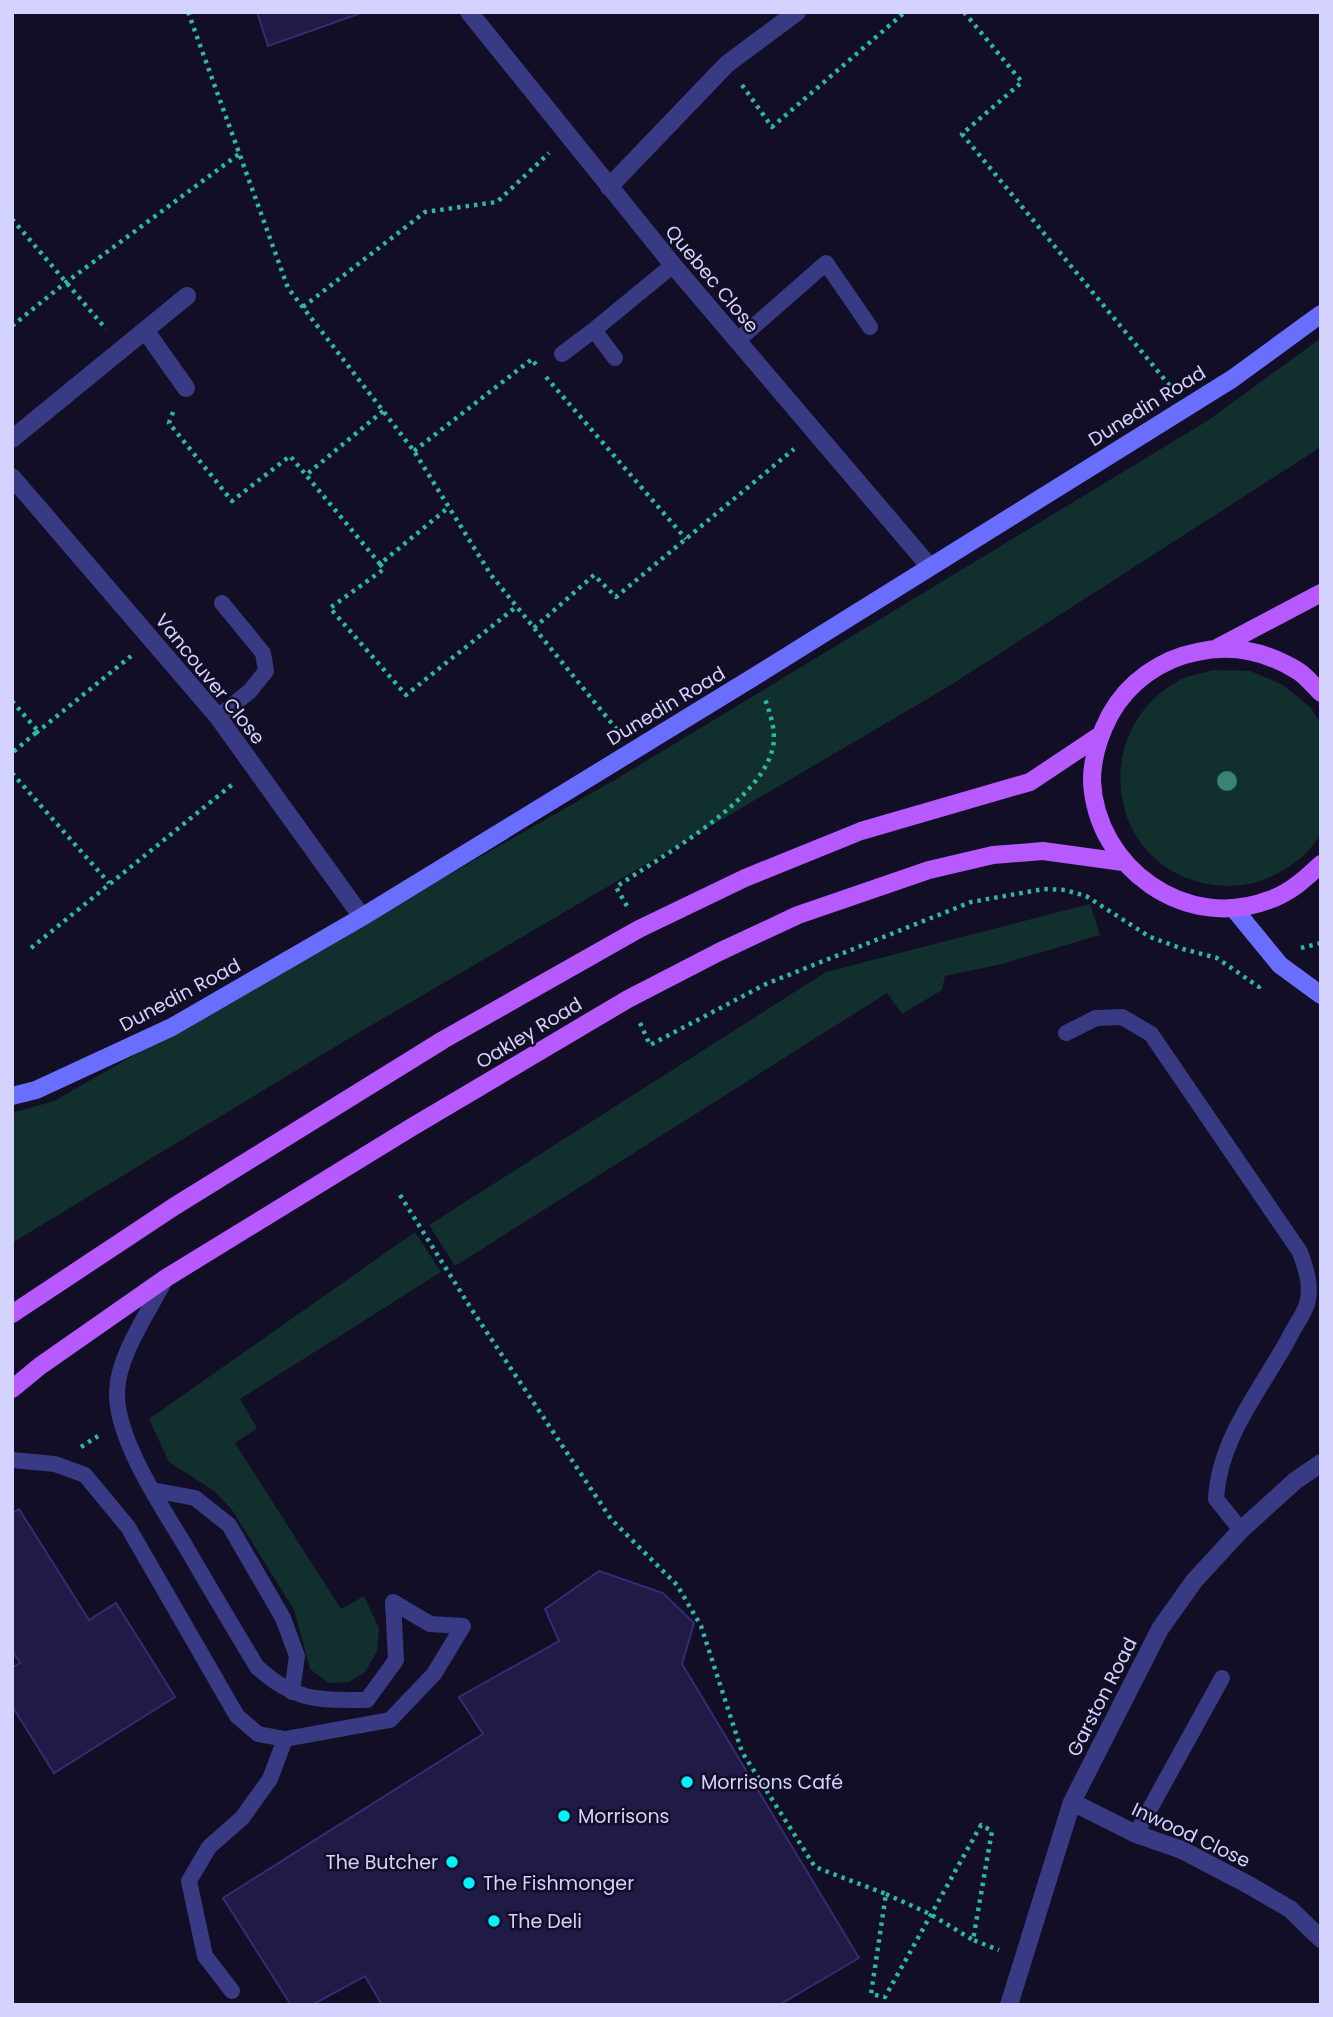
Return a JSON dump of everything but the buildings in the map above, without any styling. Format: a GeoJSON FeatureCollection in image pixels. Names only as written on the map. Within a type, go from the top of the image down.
{"type":"FeatureCollection","features":[{"type":"Feature","properties":{"kind":"main road"},"geometry":{"type":"LineString","coordinates":[[1217,648],[1321,593]]}},
{"type":"Feature","properties":{"kind":"main road"},"geometry":{"type":"LineString","coordinates":[[1321,693],[1300,672],[1261,653],[1217,648],[1179,655],[1145,674],[1118,701],[1099,736],[1092,780],[1100,824],[1123,862],[1155,889],[1193,906],[1234,909],[1269,901],[1300,884],[1321,864]]}},
{"type":"Feature","properties":{"kind":"main road","name":"Oakley Road"},"geometry":{"type":"LineString","coordinates":[[12,1314],[165,1212],[443,1040],[639,929],[745,878],[861,831],[1030,782],[1099,736]]}},
{"type":"Feature","properties":{"kind":"main road","name":"Oakley Road"},"geometry":{"type":"LineString","coordinates":[[12,1389],[40,1366],[166,1278],[412,1127],[628,999],[797,915],[929,870],[993,855],[1043,851],[1123,862]]}},
{"type":"Feature","properties":{"kind":"street","name":"Quebec Close"},"geometry":{"type":"LineString","coordinates":[[469,12],[673,265],[930,567]]}},
{"type":"Feature","properties":{"kind":"street"},"geometry":{"type":"LineString","coordinates":[[609,187],[727,64],[788,15]]}},
{"type":"Feature","properties":{"kind":"street"},"geometry":{"type":"LineString","coordinates":[[12,439],[187,296]]}},
{"type":"Feature","properties":{"kind":"street","name":"Dunedin Road"},"geometry":{"type":"LineString","coordinates":[[12,1096],[36,1090],[172,1027],[362,917],[757,676],[1232,379],[1321,314]]}},
{"type":"Feature","properties":{"kind":"street"},"geometry":{"type":"LineString","coordinates":[[145,330],[186,388]]}},
{"type":"Feature","properties":{"kind":"street","name":"Vancouver Close"},"geometry":{"type":"LineString","coordinates":[[12,477],[218,717],[362,917]]}},
{"type":"Feature","properties":{"kind":"street"},"geometry":{"type":"LineString","coordinates":[[1234,909],[1280,965],[1321,995]]}},
{"type":"Feature","properties":{"kind":"street","name":"Garston Road"},"geometry":{"type":"LineString","coordinates":[[1009,2005],[1072,1802],[1160,1629],[1194,1581],[1241,1530],[1295,1481],[1321,1464]]}},
{"type":"Feature","properties":{"kind":"street","name":"Inwood Close"},"geometry":{"type":"LineString","coordinates":[[1072,1802],[1136,1834],[1182,1850],[1247,1884],[1290,1909],[1321,1940]]}},
{"type":"Feature","properties":{"kind":"lane"},"geometry":{"type":"LineString","coordinates":[[737,341],[827,263],[870,327]]}},
{"type":"Feature","properties":{"kind":"lane"},"geometry":{"type":"LineString","coordinates":[[562,354],[673,265]]}},
{"type":"Feature","properties":{"kind":"lane"},"geometry":{"type":"LineString","coordinates":[[594,330],[615,358]]}},
{"type":"Feature","properties":{"kind":"lane"},"geometry":{"type":"LineString","coordinates":[[218,717],[250,691],[266,671],[263,653],[222,603]]}},
{"type":"Feature","properties":{"kind":"lane"},"geometry":{"type":"LineString","coordinates":[[1066,1033],[1096,1018],[1122,1017],[1151,1034],[1300,1252],[1309,1277],[1307,1304],[1240,1420],[1217,1475],[1216,1499],[1241,1530]]}},
{"type":"Feature","properties":{"kind":"lane"},"geometry":{"type":"LineString","coordinates":[[12,1460],[55,1464],[85,1475],[128,1527],[237,1716],[258,1734],[285,1739],[390,1720],[434,1674],[463,1626],[430,1625],[393,1602],[396,1660],[368,1700],[316,1700],[273,1682],[257,1667],[152,1490],[132,1452],[122,1420],[117,1391],[123,1360],[166,1278]]}},
{"type":"Feature","properties":{"kind":"lane"},"geometry":{"type":"LineString","coordinates":[[152,1490],[195,1498],[229,1525],[282,1618],[297,1656],[292,1692]]}},
{"type":"Feature","properties":{"kind":"lane"},"geometry":{"type":"LineString","coordinates":[[1136,1834],[1222,1678]]}},
{"type":"Feature","properties":{"kind":"lane"},"geometry":{"type":"LineString","coordinates":[[232,1991],[205,1956],[189,1881],[209,1847],[243,1818],[270,1779],[285,1739]]}},
{"type":"Feature","properties":{"kind":"path"},"geometry":{"type":"LineString","coordinates":[[188,12],[288,288],[414,451],[491,575],[634,750]]}},
{"type":"Feature","properties":{"kind":"path"},"geometry":{"type":"LineString","coordinates":[[727,64],[772,127],[905,12]]}},
{"type":"Feature","properties":{"kind":"path"},"geometry":{"type":"LineString","coordinates":[[964,12],[1022,82],[962,134],[1174,389]]}},
{"type":"Feature","properties":{"kind":"path"},"geometry":{"type":"LineString","coordinates":[[303,307],[425,212],[497,202],[568,136]]}},
{"type":"Feature","properties":{"kind":"path"},"geometry":{"type":"LineString","coordinates":[[12,327],[65,283],[239,154]]}},
{"type":"Feature","properties":{"kind":"path"},"geometry":{"type":"LineString","coordinates":[[12,219],[123,348]]}},
{"type":"Feature","properties":{"kind":"path"},"geometry":{"type":"LineString","coordinates":[[414,451],[532,359],[686,539]]}},
{"type":"Feature","properties":{"kind":"path"},"geometry":{"type":"LineString","coordinates":[[164,401],[173,412],[169,423],[232,500],[290,456],[380,564],[384,569],[330,608],[406,695],[516,607]]}},
{"type":"Feature","properties":{"kind":"path"},"geometry":{"type":"LineString","coordinates":[[306,475],[383,411]]}},
{"type":"Feature","properties":{"kind":"path"},"geometry":{"type":"LineString","coordinates":[[534,628],[594,575],[616,597],[815,431]]}},
{"type":"Feature","properties":{"kind":"path"},"geometry":{"type":"LineString","coordinates":[[380,564],[449,507]]}},
{"type":"Feature","properties":{"kind":"path"},"geometry":{"type":"LineString","coordinates":[[12,753],[151,640]]}},
{"type":"Feature","properties":{"kind":"path"},"geometry":{"type":"LineString","coordinates":[[630,912],[616,887],[714,821],[755,782],[772,752],[774,723],[757,676]]}},
{"type":"Feature","properties":{"kind":"path"},"geometry":{"type":"LineString","coordinates":[[12,701],[38,731],[36,733]]}},
{"type":"Feature","properties":{"kind":"path"},"geometry":{"type":"LineString","coordinates":[[32,948],[254,767]]}},
{"type":"Feature","properties":{"kind":"path"},"geometry":{"type":"LineString","coordinates":[[12,772],[109,883]]}},
{"type":"Feature","properties":{"kind":"path"},"geometry":{"type":"LineString","coordinates":[[637,1017],[650,1045],[766,984],[971,902],[1044,889],[1065,890],[1086,897],[1150,937],[1217,958],[1259,987]]}},
{"type":"Feature","properties":{"kind":"path"},"geometry":{"type":"LineString","coordinates":[[400,1195],[472,1310],[611,1519],[677,1585],[701,1626],[742,1752],[815,1867],[930,1914],[972,1940],[1023,1958]]}},
{"type":"Feature","properties":{"kind":"path"},"geometry":{"type":"LineString","coordinates":[[886,1894],[871,1994],[886,1997],[981,1825],[992,1831],[972,1940]]}},
{"type":"Feature","properties":{"kind":"green space"},"geometry":{"type":"Polygon","coordinates":[[[1321,338],[1321,447],[946,688],[343,1042],[12,1243],[12,1113],[54,1101],[618,778],[1207,421],[1321,338]]]}},
{"type":"Feature","properties":{"kind":"green space"},"geometry":{"type":"Polygon","coordinates":[[[1214,670],[1250,671],[1283,685],[1311,708],[1321,724],[1321,833],[1307,852],[1288,867],[1266,879],[1241,885],[1207,884],[1173,872],[1147,851],[1130,824],[1121,793],[1122,761],[1131,731],[1150,703],[1178,681],[1214,670]]]}},
{"type":"Feature","properties":{"kind":"green space"},"geometry":{"type":"Polygon","coordinates":[[[1090,904],[1100,935],[1002,964],[945,976],[942,990],[902,1014],[887,993],[455,1266],[429,1225],[826,972],[1090,904]]]}},
{"type":"Feature","properties":{"kind":"green space"},"geometry":{"type":"Polygon","coordinates":[[[415,1232],[441,1272],[240,1399],[257,1428],[235,1443],[341,1609],[364,1596],[379,1628],[377,1651],[365,1672],[349,1682],[329,1683],[310,1669],[294,1610],[232,1510],[214,1491],[169,1462],[149,1419],[415,1232]]]}},
{"type":"Feature","properties":{"kind":"place","name":"Morrisons Café"},"geometry":{"type":"Point","coordinates":[687,1782]}},
{"type":"Feature","properties":{"kind":"place","name":"Morrisons"},"geometry":{"type":"Point","coordinates":[564,1816]}},
{"type":"Feature","properties":{"kind":"place","name":"The Butcher"},"geometry":{"type":"Point","coordinates":[452,1862]}},
{"type":"Feature","properties":{"kind":"place","name":"The Fishmonger"},"geometry":{"type":"Point","coordinates":[469,1883]}},
{"type":"Feature","properties":{"kind":"place","name":"The Deli"},"geometry":{"type":"Point","coordinates":[494,1921]}}]}
